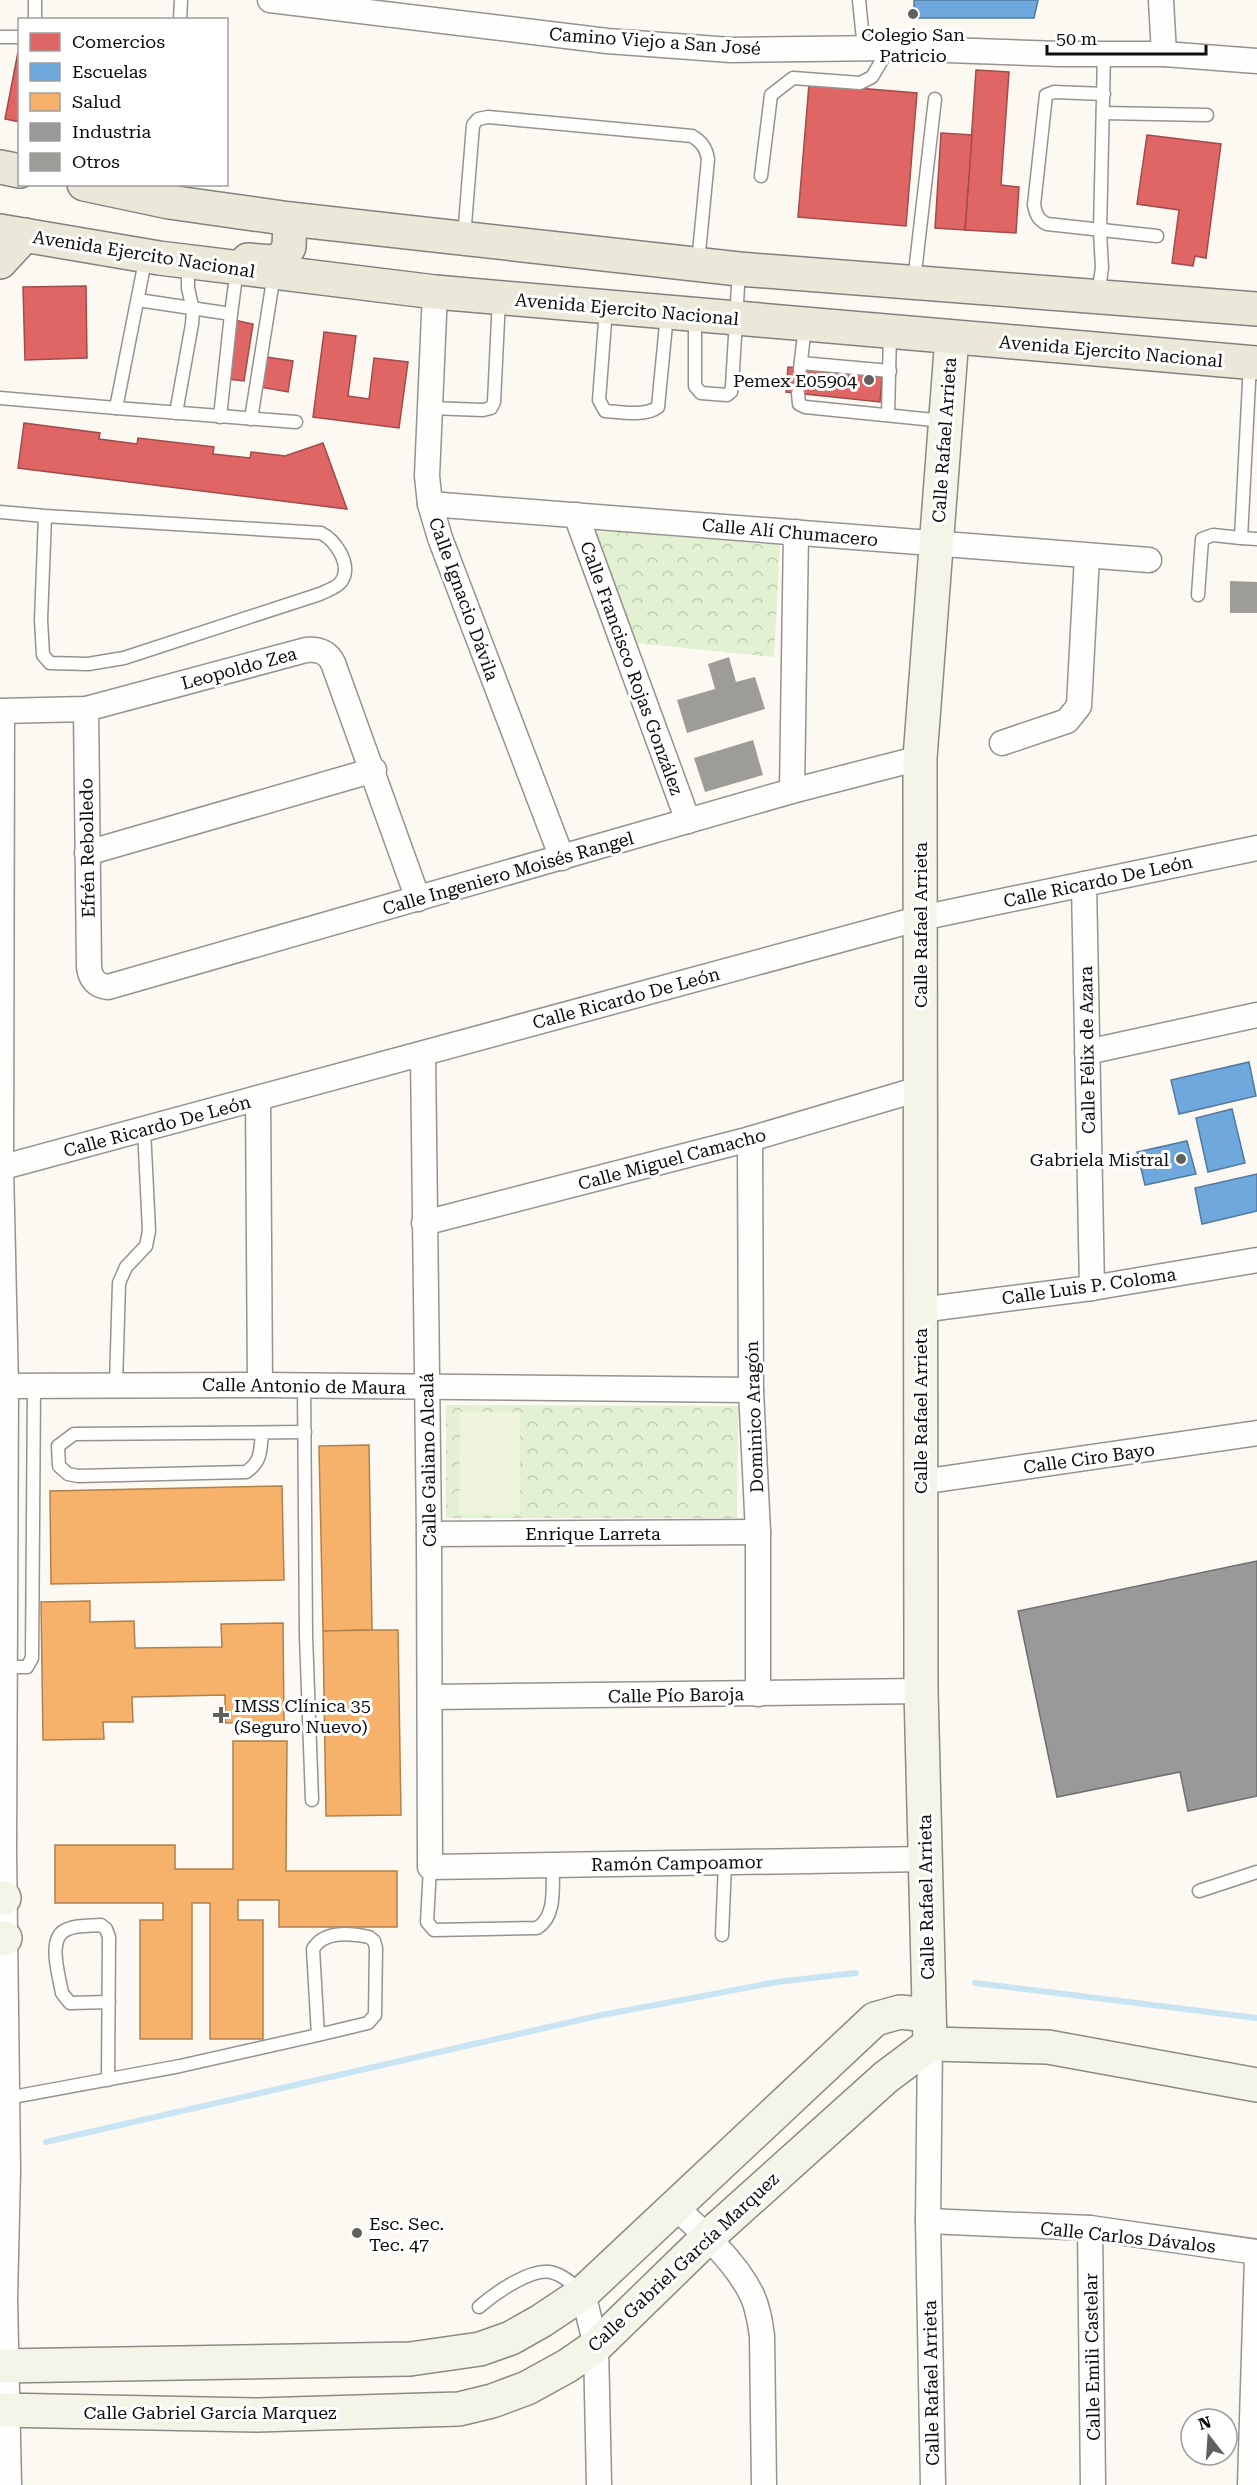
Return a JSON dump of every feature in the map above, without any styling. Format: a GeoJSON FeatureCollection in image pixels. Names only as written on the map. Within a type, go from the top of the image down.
{"type":"FeatureCollection","features":[{"type":"Feature","properties":{"kind":"main road"},"geometry":{"type":"LineString","coordinates":[[0,167],[18,171]]}},
{"type":"Feature","properties":{"kind":"main road"},"geometry":{"type":"LineString","coordinates":[[97,186],[290,219],[739,269],[1257,309]]}},
{"type":"Feature","properties":{"kind":"main road"},"geometry":{"type":"LineString","coordinates":[[164,259],[199,254],[278,261],[282,259],[289,247],[290,219]]}},
{"type":"Feature","properties":{"kind":"main road"},"geometry":{"type":"LineString","coordinates":[[0,261],[13,233]]}},
{"type":"Feature","properties":{"kind":"main road","name":"Avenida Ejercito Nacional"},"geometry":{"type":"LineString","coordinates":[[13,233],[164,259],[435,292],[736,320],[1254,362]]}},
{"type":"Feature","properties":{"kind":"street","name":"Camino Viejo a San José"},"geometry":{"type":"LineString","coordinates":[[270,0],[396,8],[607,41],[731,50],[889,48],[1164,54],[1257,61]]}},
{"type":"Feature","properties":{"kind":"street"},"geometry":{"type":"LineString","coordinates":[[1161,0],[1164,54]]}},
{"type":"Feature","properties":{"kind":"street","name":"Calle Ignacio Dávila"},"geometry":{"type":"LineString","coordinates":[[435,292],[427,476],[430,504],[440,538],[562,858]]}},
{"type":"Feature","properties":{"kind":"street","name":"Calle Rafael Arrieta"},"geometry":{"type":"LineString","coordinates":[[933,2485],[928,2221],[929,2030],[921,1691],[920,758],[952,337]]}},
{"type":"Feature","properties":{"kind":"street","name":"Calle Alí Chumacero"},"geometry":{"type":"LineString","coordinates":[[430,504],[1149,560]]}},
{"type":"Feature","properties":{"kind":"street","name":"Calle Francisco Rojas González"},"geometry":{"type":"LineString","coordinates":[[576,515],[688,821]]}},
{"type":"Feature","properties":{"kind":"street"},"geometry":{"type":"LineString","coordinates":[[792,791],[796,532]]}},
{"type":"Feature","properties":{"kind":"street"},"geometry":{"type":"LineString","coordinates":[[1002,743],[1067,721],[1079,706],[1087,555]]}},
{"type":"Feature","properties":{"kind":"street","name":"Leopoldo Zea"},"geometry":{"type":"LineString","coordinates":[[1,712],[86,709],[306,650],[321,651],[330,657],[333,663],[374,770],[418,899]]}},
{"type":"Feature","properties":{"kind":"street","name":"Efrén Rebolledo"},"geometry":{"type":"LineString","coordinates":[[86,709],[89,966],[90,973],[98,984]]}},
{"type":"Feature","properties":{"kind":"street"},"geometry":{"type":"LineString","coordinates":[[1,712],[2,1898],[8,2170],[2,2299],[4,2410],[9,2485]]}},
{"type":"Feature","properties":{"kind":"street","name":"Calle Ingeniero Moisés Rangel"},"geometry":{"type":"LineString","coordinates":[[98,984],[112,986],[792,791],[920,758]]}},
{"type":"Feature","properties":{"kind":"street"},"geometry":{"type":"LineString","coordinates":[[87,853],[374,770]]}},
{"type":"Feature","properties":{"kind":"street","name":"Calle Ricardo De León"},"geometry":{"type":"LineString","coordinates":[[0,1168],[921,918],[1257,849]]}},
{"type":"Feature","properties":{"kind":"street","name":"Calle Félix de Azara"},"geometry":{"type":"LineString","coordinates":[[1084,884],[1092,1288]]}},
{"type":"Feature","properties":{"kind":"street"},"geometry":{"type":"LineString","coordinates":[[1087,1052],[1257,1015]]}},
{"type":"Feature","properties":{"kind":"street","name":"Calle Galiano Alcalá"},"geometry":{"type":"LineString","coordinates":[[423,1053],[429,1534],[430,1867]]}},
{"type":"Feature","properties":{"kind":"street","name":"Calle Miguel Camacho"},"geometry":{"type":"LineString","coordinates":[[424,1223],[750,1139],[919,1089]]}},
{"type":"Feature","properties":{"kind":"street"},"geometry":{"type":"LineString","coordinates":[[258,1098],[260,1385]]}},
{"type":"Feature","properties":{"kind":"street","name":"Dominico Aragón"},"geometry":{"type":"LineString","coordinates":[[750,1139],[751,1390],[758,1532],[758,1694]]}},
{"type":"Feature","properties":{"kind":"street","name":"Calle Luis P. Coloma"},"geometry":{"type":"LineString","coordinates":[[920,1310],[1092,1288],[1257,1260]]}},
{"type":"Feature","properties":{"kind":"street","name":"Calle Antonio de Maura"},"geometry":{"type":"LineString","coordinates":[[3,1386],[304,1385],[751,1390]]}},
{"type":"Feature","properties":{"kind":"street","name":"Calle Ciro Bayo"},"geometry":{"type":"LineString","coordinates":[[921,1482],[1257,1433]]}},
{"type":"Feature","properties":{"kind":"street","name":"Enrique Larreta"},"geometry":{"type":"LineString","coordinates":[[429,1534],[758,1532]]}},
{"type":"Feature","properties":{"kind":"street","name":"Calle Pío Baroja"},"geometry":{"type":"LineString","coordinates":[[430,1697],[921,1691]]}},
{"type":"Feature","properties":{"kind":"street","name":"Ramón Campoamor"},"geometry":{"type":"LineString","coordinates":[[430,1867],[925,1859]]}},
{"type":"Feature","properties":{"kind":"street"},"geometry":{"type":"LineString","coordinates":[[3,2366],[411,2359],[480,2349],[511,2338],[583,2293],[875,2019],[900,2013],[929,2030],[1048,2047],[1257,2085]]}},
{"type":"Feature","properties":{"kind":"street","name":"Calle Gabriel García Marquez"},"geometry":{"type":"LineString","coordinates":[[4,2410],[257,2415],[459,2409],[492,2401],[528,2388],[596,2346],[708,2237],[886,2077],[929,2030]]}},
{"type":"Feature","properties":{"kind":"street"},"geometry":{"type":"LineString","coordinates":[[675,2207],[708,2237],[745,2283],[758,2313],[762,2336],[764,2485]]}},
{"type":"Feature","properties":{"kind":"street","name":"Calle Carlos Dávalos"},"geometry":{"type":"LineString","coordinates":[[928,2221],[1090,2228],[1257,2252]]}},
{"type":"Feature","properties":{"kind":"street","name":"Calle Emili Castelar"},"geometry":{"type":"LineString","coordinates":[[1090,2228],[1093,2485]]}},
{"type":"Feature","properties":{"kind":"street"},"geometry":{"type":"LineString","coordinates":[[1250,2485],[1257,2256]]}},
{"type":"Feature","properties":{"kind":"street"},"geometry":{"type":"LineString","coordinates":[[583,2293],[596,2346],[599,2485]]}},
{"type":"Feature","properties":{"kind":"lane"},"geometry":{"type":"LineString","coordinates":[[35,0],[35,18]]}},
{"type":"Feature","properties":{"kind":"lane"},"geometry":{"type":"LineString","coordinates":[[180,18],[181,0]]}},
{"type":"Feature","properties":{"kind":"lane"},"geometry":{"type":"LineString","coordinates":[[859,0],[864,49]]}},
{"type":"Feature","properties":{"kind":"lane"},"geometry":{"type":"LineString","coordinates":[[0,37],[18,37]]}},
{"type":"Feature","properties":{"kind":"lane"},"geometry":{"type":"LineString","coordinates":[[761,176],[771,95],[793,78],[860,83],[872,77],[889,48]]}},
{"type":"Feature","properties":{"kind":"lane"},"geometry":{"type":"LineString","coordinates":[[1098,297],[1102,268],[1100,231],[1104,54]]}},
{"type":"Feature","properties":{"kind":"lane"},"geometry":{"type":"LineString","coordinates":[[1104,94],[1054,92],[1046,95],[1034,205],[1038,218],[1047,224],[1157,236]]}},
{"type":"Feature","properties":{"kind":"lane"},"geometry":{"type":"LineString","coordinates":[[914,282],[935,99]]}},
{"type":"Feature","properties":{"kind":"lane"},"geometry":{"type":"LineString","coordinates":[[1103,113],[1208,115]]}},
{"type":"Feature","properties":{"kind":"lane"},"geometry":{"type":"LineString","coordinates":[[464,239],[473,125],[478,119],[488,117],[692,136],[707,150],[708,159],[698,263]]}},
{"type":"Feature","properties":{"kind":"lane"},"geometry":{"type":"LineString","coordinates":[[116,408],[138,300],[164,259],[188,288],[193,310],[190,343],[176,413]]}},
{"type":"Feature","properties":{"kind":"lane"},"geometry":{"type":"LineString","coordinates":[[220,417],[237,269]]}},
{"type":"Feature","properties":{"kind":"lane"},"geometry":{"type":"LineString","coordinates":[[681,315],[694,386],[701,393],[727,395],[731,392],[739,269]]}},
{"type":"Feature","properties":{"kind":"lane"},"geometry":{"type":"LineString","coordinates":[[251,419],[274,274]]}},
{"type":"Feature","properties":{"kind":"lane"},"geometry":{"type":"LineString","coordinates":[[430,408],[483,410],[491,408],[494,402],[499,298]]}},
{"type":"Feature","properties":{"kind":"lane"},"geometry":{"type":"LineString","coordinates":[[138,300],[231,314]]}},
{"type":"Feature","properties":{"kind":"lane"},"geometry":{"type":"LineString","coordinates":[[606,308],[599,400],[605,411],[653,411],[658,407],[681,315]]}},
{"type":"Feature","properties":{"kind":"lane"},"geometry":{"type":"LineString","coordinates":[[805,325],[800,366],[845,370],[890,370]]}},
{"type":"Feature","properties":{"kind":"lane"},"geometry":{"type":"LineString","coordinates":[[888,415],[890,332]]}},
{"type":"Feature","properties":{"kind":"lane"},"geometry":{"type":"LineString","coordinates":[[1241,538],[1254,362]]}},
{"type":"Feature","properties":{"kind":"lane"},"geometry":{"type":"LineString","coordinates":[[798,393],[799,404],[805,407],[842,404],[888,415],[945,422]]}},
{"type":"Feature","properties":{"kind":"lane"},"geometry":{"type":"LineString","coordinates":[[0,398],[296,422]]}},
{"type":"Feature","properties":{"kind":"lane"},"geometry":{"type":"LineString","coordinates":[[0,512],[321,533],[331,538],[338,547],[343,561],[343,575],[341,582],[320,594],[124,658],[88,664],[50,663],[44,655],[41,620],[45,516]]}},
{"type":"Feature","properties":{"kind":"lane"},"geometry":{"type":"LineString","coordinates":[[1198,595],[1202,539],[1213,535],[1257,538]]}},
{"type":"Feature","properties":{"kind":"lane"},"geometry":{"type":"LineString","coordinates":[[116,1384],[119,1283],[126,1267],[146,1246],[149,1230],[144,1129]]}},
{"type":"Feature","properties":{"kind":"lane"},"geometry":{"type":"LineString","coordinates":[[3,1667],[27,1666],[32,1658],[34,1385]]}},
{"type":"Feature","properties":{"kind":"lane"},"geometry":{"type":"LineString","coordinates":[[304,1385],[306,1636],[312,1800]]}},
{"type":"Feature","properties":{"kind":"lane"},"geometry":{"type":"LineString","coordinates":[[262,1433],[258,1460],[255,1466],[246,1472],[78,1476],[68,1474],[59,1466],[58,1446],[74,1434],[305,1432]]}},
{"type":"Feature","properties":{"kind":"lane"},"geometry":{"type":"LineString","coordinates":[[722,1935],[725,1863]]}},
{"type":"Feature","properties":{"kind":"lane"},"geometry":{"type":"LineString","coordinates":[[430,1867],[427,1922],[434,1930],[537,1928],[546,1921],[550,1913],[553,1866]]}},
{"type":"Feature","properties":{"kind":"lane"},"geometry":{"type":"LineString","coordinates":[[1199,1891],[1257,1872]]}},
{"type":"Feature","properties":{"kind":"lane"},"geometry":{"type":"LineString","coordinates":[[108,2080],[109,2002],[109,1937],[106,1929],[101,1925],[68,1929],[59,1934],[54,1942],[65,2000],[70,2003],[109,2002]]}},
{"type":"Feature","properties":{"kind":"lane"},"geometry":{"type":"LineString","coordinates":[[7,2105],[108,2080],[318,2035],[368,2023],[373,2019],[376,1948],[374,1941],[369,1938],[329,1935],[321,1938],[313,1949],[318,2035]]}},
{"type":"Feature","properties":{"kind":"lane"},"geometry":{"type":"LineString","coordinates":[[479,2307],[489,2298],[523,2278],[545,2271],[563,2277],[583,2293]]}},
{"type":"Feature","properties":{"kind":"green space"},"geometry":{"type":"Polygon","coordinates":[[[608,531],[780,545],[774,657],[636,643],[596,533],[608,531]]]}},
{"type":"Feature","properties":{"kind":"green space"},"geometry":{"type":"Polygon","coordinates":[[[446,1405],[738,1406],[737,1518],[446,1518],[446,1405]]]}},
{"type":"Feature","properties":{"kind":"green space"},"geometry":{"type":"Polygon","coordinates":[[[460,1412],[520,1412],[520,1514],[459,1514],[460,1412]]]}},
{"type":"Feature","properties":{"kind":"building: Comercios"},"geometry":{"type":"Polygon","coordinates":[[[18,52],[18,122],[5,119],[18,52]]]}},
{"type":"Feature","properties":{"kind":"building: Comercios"},"geometry":{"type":"Polygon","coordinates":[[[976,70],[1009,72],[1001,185],[1019,187],[1016,233],[965,230],[976,70]]]}},
{"type":"Feature","properties":{"kind":"building: Comercios"},"geometry":{"type":"Polygon","coordinates":[[[809,84],[917,93],[906,226],[798,217],[809,84]]]}},
{"type":"Feature","properties":{"kind":"building: Comercios"},"geometry":{"type":"Polygon","coordinates":[[[941,133],[972,135],[965,230],[935,228],[941,133]]]}},
{"type":"Feature","properties":{"kind":"building: Comercios"},"geometry":{"type":"Polygon","coordinates":[[[1147,135],[1221,144],[1206,258],[1195,256],[1193,266],[1172,263],[1179,210],[1137,204],[1147,135]]]}},
{"type":"Feature","properties":{"kind":"building: Comercios"},"geometry":{"type":"Polygon","coordinates":[[[86,286],[87,358],[25,360],[23,287],[86,286]]]}},
{"type":"Feature","properties":{"kind":"building: Comercios"},"geometry":{"type":"Polygon","coordinates":[[[234,320],[253,324],[244,381],[228,379],[235,332],[232,331],[234,320]]]}},
{"type":"Feature","properties":{"kind":"building: Comercios"},"geometry":{"type":"Polygon","coordinates":[[[324,332],[356,336],[348,396],[369,399],[374,358],[408,362],[399,428],[313,417],[324,332]]]}},
{"type":"Feature","properties":{"kind":"building: Comercios"},"geometry":{"type":"Polygon","coordinates":[[[266,357],[293,361],[288,392],[260,387],[266,357]]]}},
{"type":"Feature","properties":{"kind":"building: Comercios"},"geometry":{"type":"Polygon","coordinates":[[[788,367],[882,377],[880,402],[786,392],[788,367]]]}},
{"type":"Feature","properties":{"kind":"building: Comercios"},"geometry":{"type":"Polygon","coordinates":[[[24,423],[100,433],[99,439],[137,444],[138,438],[214,447],[213,454],[250,458],[251,452],[285,456],[323,443],[347,509],[18,468],[24,423]]]}},
{"type":"Feature","properties":{"kind":"building: Escuelas"},"geometry":{"type":"Polygon","coordinates":[[[914,0],[1038,0],[1034,18],[914,18],[914,0]]]}},
{"type":"Feature","properties":{"kind":"building: Escuelas"},"geometry":{"type":"Polygon","coordinates":[[[1249,1062],[1256,1096],[1179,1114],[1171,1080],[1249,1062]]]}},
{"type":"Feature","properties":{"kind":"building: Escuelas"},"geometry":{"type":"Polygon","coordinates":[[[1232,1109],[1245,1163],[1208,1172],[1196,1118],[1232,1109]]]}},
{"type":"Feature","properties":{"kind":"building: Escuelas"},"geometry":{"type":"Polygon","coordinates":[[[1187,1141],[1196,1174],[1145,1185],[1137,1152],[1187,1141]]]}},
{"type":"Feature","properties":{"kind":"building: Escuelas"},"geometry":{"type":"Polygon","coordinates":[[[1257,1174],[1257,1211],[1202,1224],[1195,1188],[1257,1174]]]}},
{"type":"Feature","properties":{"kind":"building: Salud"},"geometry":{"type":"Polygon","coordinates":[[[369,1445],[372,1630],[323,1631],[319,1446],[369,1445]]]}},
{"type":"Feature","properties":{"kind":"building: Salud"},"geometry":{"type":"Polygon","coordinates":[[[282,1486],[284,1580],[51,1584],[50,1491],[282,1486]]]}},
{"type":"Feature","properties":{"kind":"building: Salud"},"geometry":{"type":"Polygon","coordinates":[[[90,1601],[90,1622],[134,1621],[135,1648],[222,1647],[221,1624],[283,1623],[284,1722],[225,1723],[225,1695],[132,1697],[133,1722],[103,1722],[104,1739],[43,1740],[41,1602],[90,1601]]]}},
{"type":"Feature","properties":{"kind":"building: Salud"},"geometry":{"type":"Polygon","coordinates":[[[398,1630],[401,1815],[326,1816],[323,1631],[398,1630]]]}},
{"type":"Feature","properties":{"kind":"building: Salud"},"geometry":{"type":"Polygon","coordinates":[[[233,1741],[287,1741],[286,1871],[397,1871],[397,1927],[279,1927],[279,1900],[238,1900],[238,1920],[263,1920],[263,2039],[210,2039],[210,1903],[192,1903],[192,2039],[140,2039],[140,1920],[163,1920],[163,1903],[55,1903],[55,1845],[175,1845],[175,1869],[233,1869],[233,1741]]]}},
{"type":"Feature","properties":{"kind":"building: Industria"},"geometry":{"type":"Polygon","coordinates":[[[1257,1561],[1257,1796],[1188,1811],[1180,1772],[1057,1797],[1018,1611],[1257,1561]]]}},
{"type":"Feature","properties":{"kind":"building: Otros"},"geometry":{"type":"Polygon","coordinates":[[[1230,581],[1257,582],[1257,613],[1230,613],[1230,581]]]}},
{"type":"Feature","properties":{"kind":"building: Otros"},"geometry":{"type":"Polygon","coordinates":[[[729,657],[736,682],[755,677],[765,709],[687,733],[677,700],[715,689],[708,664],[729,657]]]}},
{"type":"Feature","properties":{"kind":"building: Otros"},"geometry":{"type":"Polygon","coordinates":[[[753,740],[763,775],[705,792],[694,758],[753,740]]]}},
{"type":"Feature","properties":{"kind":"waterway"},"geometry":{"type":"LineString","coordinates":[[46,2142],[597,2016],[777,1982],[856,1973]]}},
{"type":"Feature","properties":{"kind":"waterway"},"geometry":{"type":"LineString","coordinates":[[975,1983],[1257,2018]]}},
{"type":"Feature","properties":{"kind":"place","name":"Colegio San Patricio"},"geometry":{"type":"Point","coordinates":[913,14]}},
{"type":"Feature","properties":{"kind":"place","name":"Pemex E05904"},"geometry":{"type":"Point","coordinates":[869,380]}},
{"type":"Feature","properties":{"kind":"place","name":"Gabriela Mistral"},"geometry":{"type":"Point","coordinates":[1181,1159]}},
{"type":"Feature","properties":{"kind":"place","name":"IMSS Clínica 35 (Seguro Nuevo)"},"geometry":{"type":"Point","coordinates":[221,1715]}},
{"type":"Feature","properties":{"kind":"place","name":"Esc. Sec. Tec. 47"},"geometry":{"type":"Point","coordinates":[357,2233]}}]}
